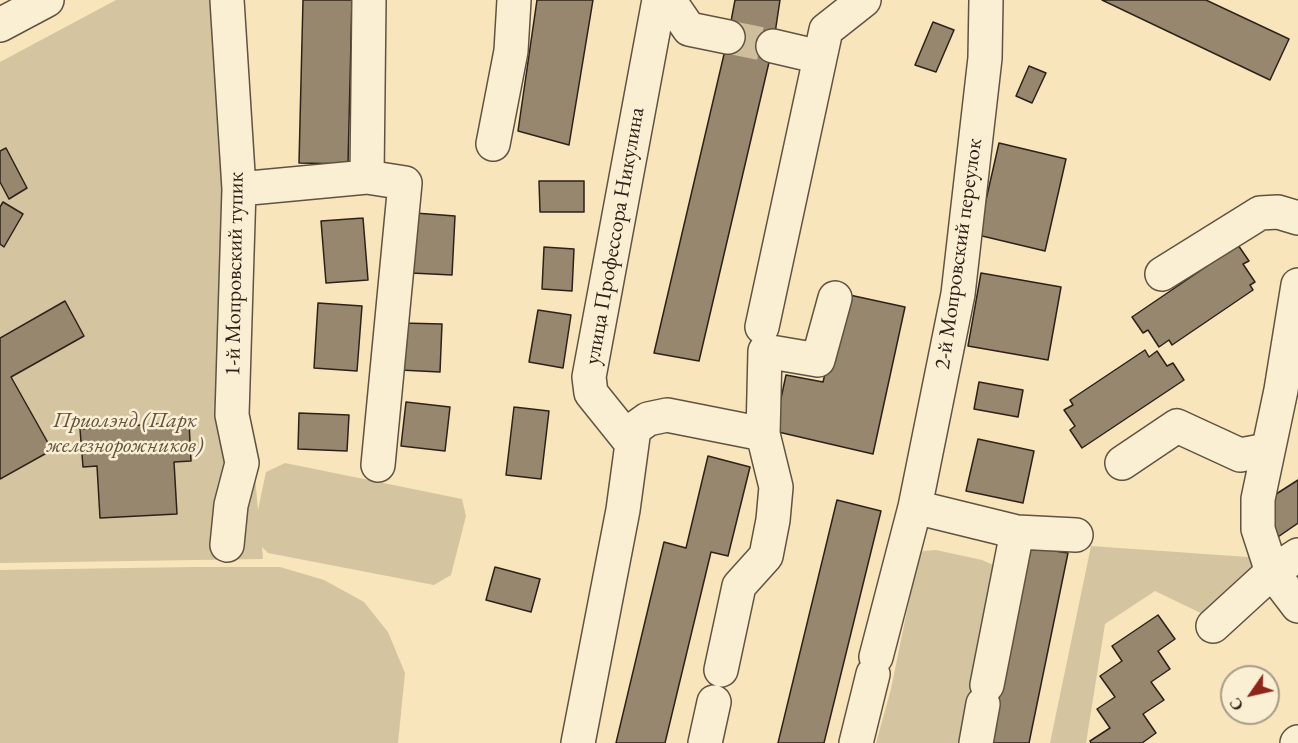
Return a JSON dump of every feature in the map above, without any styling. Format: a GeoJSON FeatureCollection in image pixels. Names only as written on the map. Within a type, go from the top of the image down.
{"type":"FeatureCollection","features":[{"type":"Feature","properties":{"kind":"street"},"geometry":{"type":"LineString","coordinates":[[0,25],[47,0]]}},
{"type":"Feature","properties":{"kind":"street","name":"1-й Мопровский тупик"},"geometry":{"type":"LineString","coordinates":[[227,0],[238,189],[232,415],[242,463],[231,505],[227,545]]}},
{"type":"Feature","properties":{"kind":"street"},"geometry":{"type":"LineString","coordinates":[[367,177],[369,0]]}},
{"type":"Feature","properties":{"kind":"street"},"geometry":{"type":"LineString","coordinates":[[493,144],[511,51],[514,0]]}},
{"type":"Feature","properties":{"kind":"street","name":"улица Профессора Никулина"},"geometry":{"type":"LineString","coordinates":[[632,444],[591,393],[589,376],[659,0]]}},
{"type":"Feature","properties":{"kind":"street"},"geometry":{"type":"LineString","coordinates":[[669,0],[689,29],[728,37]]}},
{"type":"Feature","properties":{"kind":"street"},"geometry":{"type":"LineString","coordinates":[[762,327],[826,30],[864,0]]}},
{"type":"Feature","properties":{"kind":"street","name":"2-й Мопровский переулок"},"geometry":{"type":"LineString","coordinates":[[856,743],[915,507],[958,294],[985,58],[986,0]]}},
{"type":"Feature","properties":{"kind":"street"},"geometry":{"type":"LineString","coordinates":[[773,46],[820,57]]}},
{"type":"Feature","properties":{"kind":"street"},"geometry":{"type":"LineString","coordinates":[[238,189],[367,177],[405,183],[378,465]]}},
{"type":"Feature","properties":{"kind":"street"},"geometry":{"type":"LineString","coordinates":[[1162,274],[1260,213],[1278,212],[1298,218]]}},
{"type":"Feature","properties":{"kind":"street"},"geometry":{"type":"LineString","coordinates":[[1298,285],[1289,390],[1267,450],[1258,499],[1258,529],[1285,563],[1298,606]]}},
{"type":"Feature","properties":{"kind":"street"},"geometry":{"type":"LineString","coordinates":[[721,670],[739,586],[766,556],[773,520],[776,487],[763,434],[765,351],[818,360],[835,298]]}},
{"type":"Feature","properties":{"kind":"street"},"geometry":{"type":"LineString","coordinates":[[578,743],[623,510],[634,429],[648,419],[667,415],[763,434]]}},
{"type":"Feature","properties":{"kind":"street"},"geometry":{"type":"LineString","coordinates":[[1122,463],[1177,426],[1240,455],[1267,450]]}},
{"type":"Feature","properties":{"kind":"street"},"geometry":{"type":"LineString","coordinates":[[915,507],[1017,532],[1076,535]]}},
{"type":"Feature","properties":{"kind":"street"},"geometry":{"type":"LineString","coordinates":[[976,743],[1017,532]]}},
{"type":"Feature","properties":{"kind":"street"},"geometry":{"type":"LineString","coordinates":[[1213,626],[1285,563]]}},
{"type":"Feature","properties":{"kind":"street"},"geometry":{"type":"LineString","coordinates":[[705,743],[714,702]]}},
{"type":"Feature","properties":{"kind":"green space","name":"Приолэнд (Парк железнорожников)"},"geometry":{"type":"Polygon","coordinates":[[[116,0],[212,0],[258,510],[266,472],[285,463],[462,499],[466,516],[451,575],[434,585],[268,553],[262,547],[263,559],[0,563],[0,62],[116,0]]]}},
{"type":"Feature","properties":{"kind":"green space"},"geometry":{"type":"Polygon","coordinates":[[[1091,546],[1262,558],[1211,618],[1155,591],[1105,624],[1086,743],[1050,743],[1091,546]]]}},
{"type":"Feature","properties":{"kind":"green space"},"geometry":{"type":"Polygon","coordinates":[[[936,550],[982,560],[993,565],[994,581],[963,743],[876,743],[891,689],[918,557],[923,551],[936,550]]]}},
{"type":"Feature","properties":{"kind":"green space"},"geometry":{"type":"Polygon","coordinates":[[[280,567],[324,580],[364,602],[388,632],[405,673],[398,743],[0,743],[0,570],[280,567]]]}},
{"type":"Feature","properties":{"kind":"building"},"geometry":{"type":"Polygon","coordinates":[[[303,0],[352,0],[348,164],[299,163],[303,0]]]}},
{"type":"Feature","properties":{"kind":"building"},"geometry":{"type":"Polygon","coordinates":[[[537,0],[593,0],[569,145],[518,131],[537,0]]]}},
{"type":"Feature","properties":{"kind":"building"},"geometry":{"type":"Polygon","coordinates":[[[735,0],[780,0],[774,40],[729,32],[735,0]]]}},
{"type":"Feature","properties":{"kind":"building"},"geometry":{"type":"Polygon","coordinates":[[[1102,0],[1206,0],[1289,39],[1270,80],[1102,0]]]}},
{"type":"Feature","properties":{"kind":"building"},"geometry":{"type":"Polygon","coordinates":[[[933,22],[954,30],[936,72],[915,65],[933,22]]]}},
{"type":"Feature","properties":{"kind":"building"},"geometry":{"type":"Polygon","coordinates":[[[729,33],[774,41],[699,361],[654,353],[729,33]]]}},
{"type":"Feature","properties":{"kind":"building"},"geometry":{"type":"Polygon","coordinates":[[[1029,66],[1046,73],[1032,103],[1016,96],[1029,66]]]}},
{"type":"Feature","properties":{"kind":"building"},"geometry":{"type":"Polygon","coordinates":[[[999,143],[1066,159],[1045,251],[978,235],[999,143]]]}},
{"type":"Feature","properties":{"kind":"building"},"geometry":{"type":"Polygon","coordinates":[[[6,148],[27,188],[9,199],[0,182],[0,151],[6,148]]]}},
{"type":"Feature","properties":{"kind":"building"},"geometry":{"type":"Polygon","coordinates":[[[539,181],[584,181],[584,212],[540,212],[539,181]]]}},
{"type":"Feature","properties":{"kind":"building"},"geometry":{"type":"Polygon","coordinates":[[[3,202],[23,214],[4,247],[0,244],[0,207],[3,202]]]}},
{"type":"Feature","properties":{"kind":"building"},"geometry":{"type":"Polygon","coordinates":[[[415,213],[455,216],[452,275],[411,273],[415,213]]]}},
{"type":"Feature","properties":{"kind":"building"},"geometry":{"type":"Polygon","coordinates":[[[363,218],[368,280],[326,283],[321,221],[363,218]]]}},
{"type":"Feature","properties":{"kind":"building"},"geometry":{"type":"Polygon","coordinates":[[[1238,245],[1249,261],[1243,264],[1255,282],[1250,285],[1253,290],[1172,345],[1169,340],[1159,347],[1148,330],[1143,333],[1132,317],[1238,245]]]}},
{"type":"Feature","properties":{"kind":"building"},"geometry":{"type":"Polygon","coordinates":[[[544,247],[574,249],[572,291],[542,289],[544,247]]]}},
{"type":"Feature","properties":{"kind":"building"},"geometry":{"type":"Polygon","coordinates":[[[981,273],[1061,287],[1048,360],[968,346],[981,273]]]}},
{"type":"Feature","properties":{"kind":"building"},"geometry":{"type":"Polygon","coordinates":[[[845,294],[905,307],[873,454],[774,431],[786,375],[823,382],[845,294]]]}},
{"type":"Feature","properties":{"kind":"building"},"geometry":{"type":"Polygon","coordinates":[[[65,301],[84,336],[11,377],[52,450],[0,479],[0,338],[65,301]]]}},
{"type":"Feature","properties":{"kind":"building"},"geometry":{"type":"Polygon","coordinates":[[[318,303],[362,306],[357,371],[314,368],[318,303]]]}},
{"type":"Feature","properties":{"kind":"building"},"geometry":{"type":"Polygon","coordinates":[[[538,310],[571,315],[563,368],[529,362],[538,310]]]}},
{"type":"Feature","properties":{"kind":"building"},"geometry":{"type":"Polygon","coordinates":[[[402,323],[442,324],[440,372],[400,370],[402,323]]]}},
{"type":"Feature","properties":{"kind":"building"},"geometry":{"type":"Polygon","coordinates":[[[1145,350],[1149,357],[1157,351],[1167,366],[1173,363],[1184,380],[1082,448],[1070,430],[1075,426],[1064,410],[1073,405],[1070,400],[1145,350]]]}},
{"type":"Feature","properties":{"kind":"building"},"geometry":{"type":"Polygon","coordinates":[[[979,382],[1023,390],[1018,417],[974,409],[979,382]]]}},
{"type":"Feature","properties":{"kind":"building"},"geometry":{"type":"Polygon","coordinates":[[[406,402],[450,407],[445,451],[401,446],[406,402]]]}},
{"type":"Feature","properties":{"kind":"building"},"geometry":{"type":"Polygon","coordinates":[[[514,407],[549,411],[541,479],[506,475],[514,407]]]}},
{"type":"Feature","properties":{"kind":"building"},"geometry":{"type":"Polygon","coordinates":[[[299,413],[349,415],[347,451],[298,449],[299,413]]]}},
{"type":"Feature","properties":{"kind":"building"},"geometry":{"type":"Polygon","coordinates":[[[189,422],[191,461],[174,462],[177,514],[100,518],[97,466],[83,467],[80,429],[189,422]]]}},
{"type":"Feature","properties":{"kind":"building"},"geometry":{"type":"Polygon","coordinates":[[[978,439],[1034,451],[1023,503],[966,491],[978,439]]]}},
{"type":"Feature","properties":{"kind":"building"},"geometry":{"type":"Polygon","coordinates":[[[708,456],[750,467],[728,556],[711,552],[665,743],[616,743],[664,542],[686,548],[708,456]]]}},
{"type":"Feature","properties":{"kind":"building"},"geometry":{"type":"Polygon","coordinates":[[[1298,480],[1298,523],[1275,539],[1259,505],[1298,480]]]}},
{"type":"Feature","properties":{"kind":"building"},"geometry":{"type":"Polygon","coordinates":[[[837,500],[881,511],[824,743],[778,743],[837,500]]]}},
{"type":"Feature","properties":{"kind":"building"},"geometry":{"type":"Polygon","coordinates":[[[1024,546],[1068,553],[1029,743],[984,743],[1024,546]]]}},
{"type":"Feature","properties":{"kind":"building"},"geometry":{"type":"Polygon","coordinates":[[[495,567],[540,579],[531,612],[486,600],[495,567]]]}},
{"type":"Feature","properties":{"kind":"building"},"geometry":{"type":"Polygon","coordinates":[[[1158,615],[1175,639],[1158,651],[1170,669],[1151,682],[1164,700],[1143,714],[1156,733],[1142,743],[1091,743],[1090,741],[1110,728],[1097,709],[1115,697],[1100,676],[1122,661],[1112,646],[1158,615]]]}},
{"type":"Feature","properties":{"kind":"tunnel"},"geometry":{"type":"LineString","coordinates":[[728,37],[773,46]]}}]}
